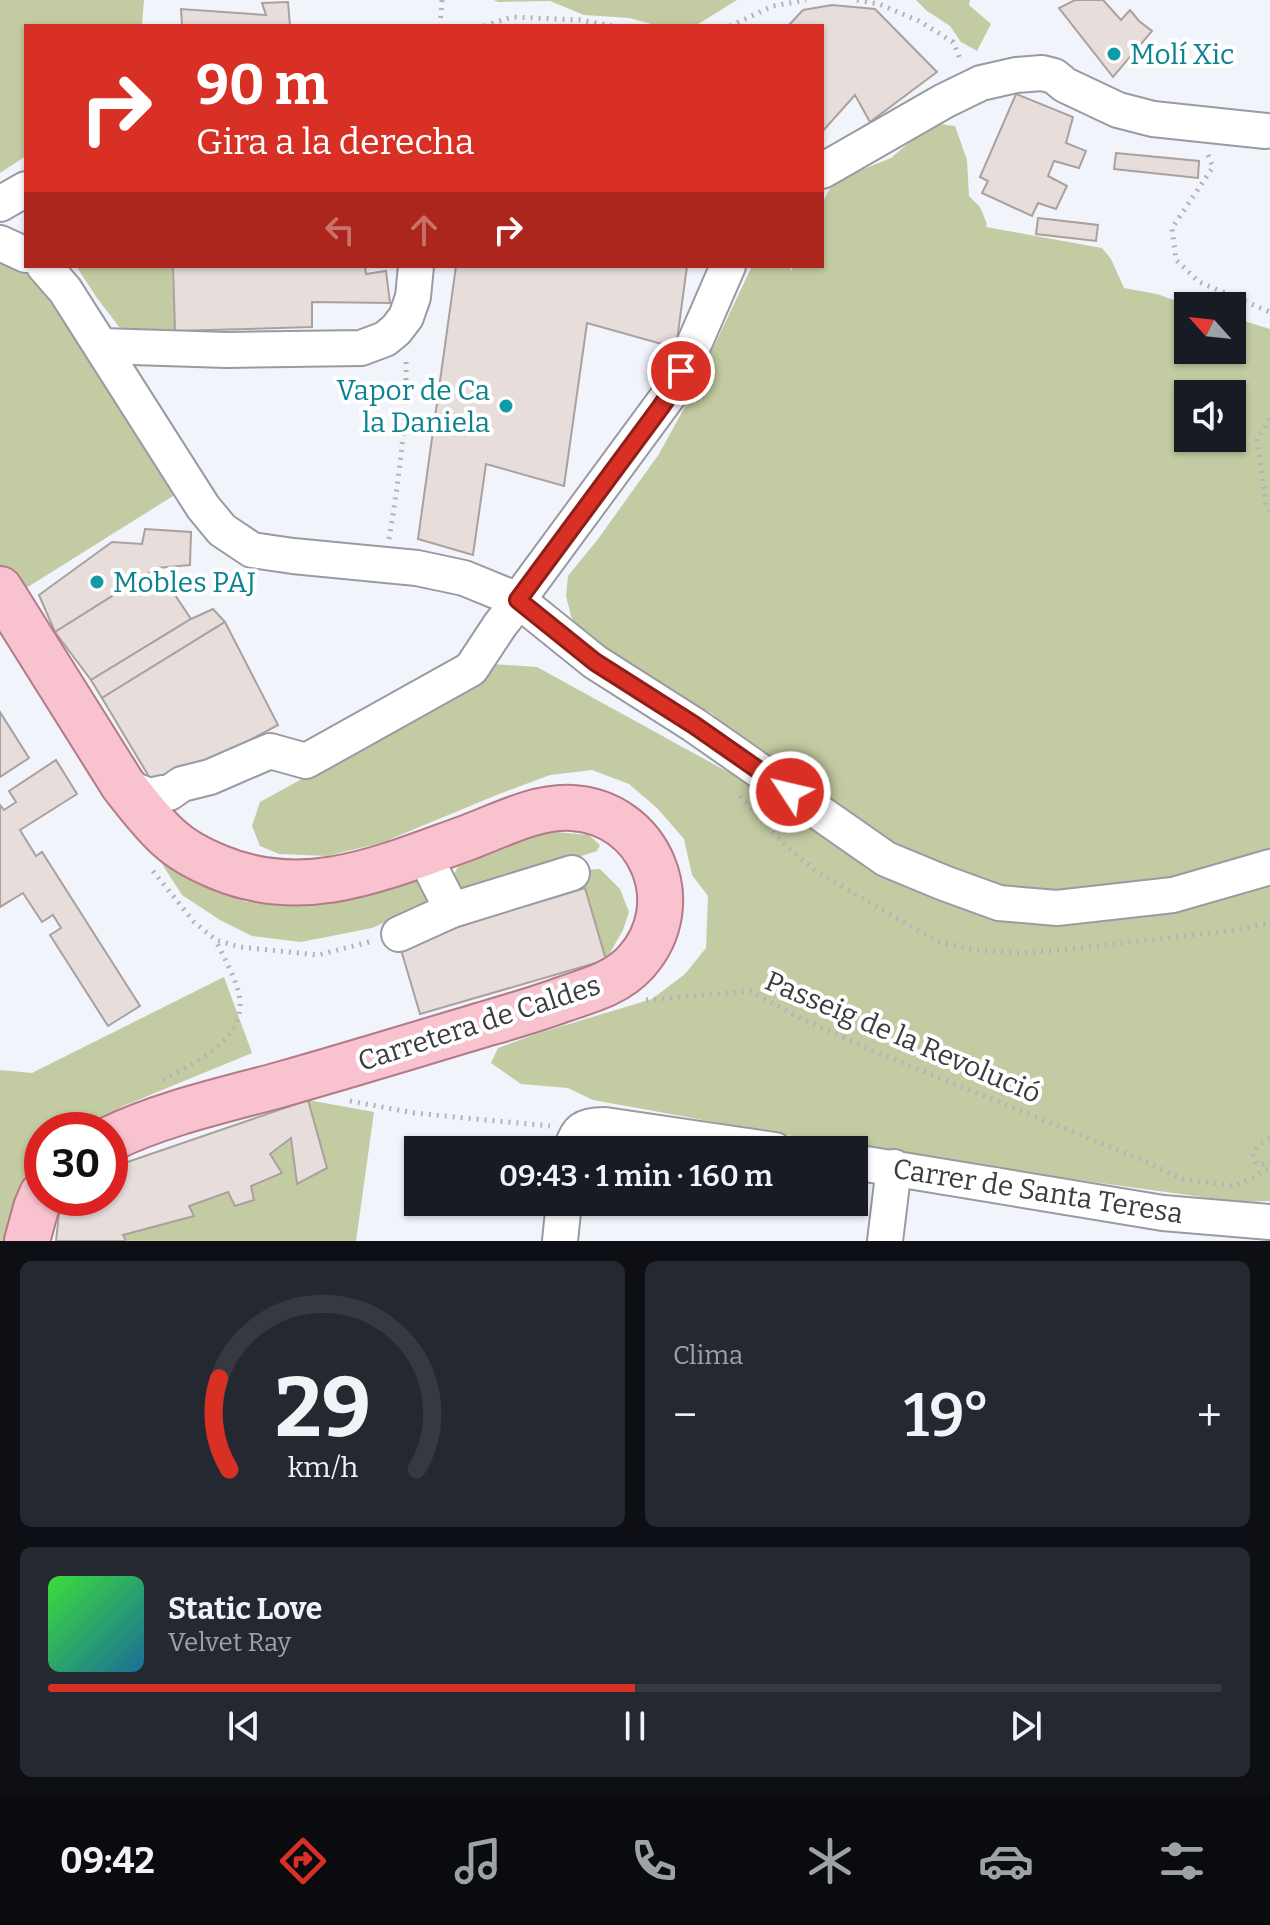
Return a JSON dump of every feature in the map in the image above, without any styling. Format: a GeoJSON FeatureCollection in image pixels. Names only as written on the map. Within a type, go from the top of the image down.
{"type":"FeatureCollection","features":[{"type":"Feature","properties":{"kind":"main road","name":"Carretera de Caldes"},"geometry":{"type":"LineString","coordinates":[[0,589],[123,785],[170,839],[214,865],[251,878],[278,883],[325,882],[423,853],[546,809],[570,807],[607,816],[632,833],[656,871],[660,892],[654,933],[642,956],[612,982],[533,1010],[128,1130]]}},
{"type":"Feature","properties":{"kind":"main road"},"geometry":{"type":"LineString","coordinates":[[27,1241],[34,1216]]}},
{"type":"Feature","properties":{"kind":"street"},"geometry":{"type":"LineString","coordinates":[[824,170],[944,101],[981,83],[1016,75],[1042,73],[1054,76],[1065,85],[1118,110],[1153,119],[1266,131]]}},
{"type":"Feature","properties":{"kind":"street"},"geometry":{"type":"LineString","coordinates":[[0,204],[24,190]]}},
{"type":"Feature","properties":{"kind":"street"},"geometry":{"type":"LineString","coordinates":[[0,243],[24,254]]}},
{"type":"Feature","properties":{"kind":"street"},"geometry":{"type":"LineString","coordinates":[[46,268],[65,290],[203,507],[222,530],[252,550],[417,568],[464,578],[514,606],[694,725],[886,859],[999,903],[1057,908],[1173,895],[1270,867]]}},
{"type":"Feature","properties":{"kind":"street"},"geometry":{"type":"LineString","coordinates":[[101,346],[227,350],[361,348],[385,339],[406,317],[413,297],[416,268]]}},
{"type":"Feature","properties":{"kind":"street"},"geometry":{"type":"LineString","coordinates":[[123,785],[149,796],[169,793],[182,784],[210,777],[270,751],[306,761],[471,669],[671,392],[727,268]]}},
{"type":"Feature","properties":{"kind":"street"},"geometry":{"type":"LineString","coordinates":[[423,853],[452,910]]}},
{"type":"Feature","properties":{"kind":"street"},"geometry":{"type":"LineString","coordinates":[[399,934],[452,910],[572,873]]}},
{"type":"Feature","properties":{"kind":"street"},"geometry":{"type":"LineString","coordinates":[[579,1136],[589,1125],[680,1136]]}},
{"type":"Feature","properties":{"kind":"street","name":"Carrer de Santa Teresa"},"geometry":{"type":"LineString","coordinates":[[868,1164],[1163,1213],[1210,1230],[1270,1222]]}},
{"type":"Feature","properties":{"kind":"street"},"geometry":{"type":"LineString","coordinates":[[885,1241],[894,1167]]}},
{"type":"Feature","properties":{"kind":"street"},"geometry":{"type":"LineString","coordinates":[[560,1241],[563,1216]]}},
{"type":"Feature","properties":{"kind":"path"},"geometry":{"type":"LineString","coordinates":[[440,24],[442,0]]}},
{"type":"Feature","properties":{"kind":"path"},"geometry":{"type":"LineString","coordinates":[[734,24],[773,6],[806,0]]}},
{"type":"Feature","properties":{"kind":"path"},"geometry":{"type":"LineString","coordinates":[[857,0],[880,2],[953,42],[972,88]]}},
{"type":"Feature","properties":{"kind":"path"},"geometry":{"type":"LineString","coordinates":[[490,24],[512,17],[602,24]]}},
{"type":"Feature","properties":{"kind":"path"},"geometry":{"type":"LineString","coordinates":[[1196,124],[1213,167],[1172,228],[1176,260],[1199,282],[1270,312]]}},
{"type":"Feature","properties":{"kind":"path"},"geometry":{"type":"LineString","coordinates":[[385,564],[398,483],[407,392],[406,317]]}},
{"type":"Feature","properties":{"kind":"path"},"geometry":{"type":"LineString","coordinates":[[1270,419],[1257,440],[1266,505],[1270,511]]}},
{"type":"Feature","properties":{"kind":"path"},"geometry":{"type":"LineString","coordinates":[[155,1084],[224,1043],[237,1020],[241,1004],[216,940],[240,947],[318,955],[399,934]]}},
{"type":"Feature","properties":{"kind":"path","name":"Passeig de la Revolució"},"geometry":{"type":"LineString","coordinates":[[635,1001],[750,991],[804,1020],[888,1057],[1182,1179],[1234,1186],[1254,1177],[1270,1164]]}},
{"type":"Feature","properties":{"kind":"path"},"geometry":{"type":"LineString","coordinates":[[320,1073],[333,1097],[414,1113],[547,1126],[566,1136]]}},
{"type":"Feature","properties":{"kind":"path"},"geometry":{"type":"LineString","coordinates":[[1270,1138],[1253,1151],[1258,1165],[1270,1164]]}},
{"type":"Feature","properties":{"kind":"green space"},"geometry":{"type":"Polygon","coordinates":[[[0,0],[144,0],[142,24],[24,24],[24,157],[0,173],[0,0]]]}},
{"type":"Feature","properties":{"kind":"green space"},"geometry":{"type":"Polygon","coordinates":[[[494,0],[737,0],[698,24],[652,24],[629,18],[584,15],[550,1],[494,0]]]}},
{"type":"Feature","properties":{"kind":"green space"},"geometry":{"type":"Polygon","coordinates":[[[916,0],[970,0],[969,5],[991,24],[977,51],[961,42],[950,26],[916,0]]]}},
{"type":"Feature","properties":{"kind":"green space"},"geometry":{"type":"Polygon","coordinates":[[[932,123],[955,126],[967,160],[969,196],[980,207],[986,227],[1102,248],[1111,259],[1124,288],[1174,300],[1174,364],[1246,364],[1246,322],[1270,329],[1270,1201],[1239,1202],[903,1156],[868,1150],[868,1136],[792,1136],[593,1100],[568,1088],[521,1084],[491,1063],[498,1048],[652,999],[685,974],[706,948],[708,896],[692,875],[684,839],[657,808],[629,784],[592,770],[550,775],[381,843],[327,856],[279,854],[260,846],[252,826],[260,802],[415,717],[493,664],[537,667],[879,855],[721,736],[714,715],[582,637],[571,616],[566,596],[568,576],[659,454],[687,403],[751,268],[790,268],[791,271],[793,268],[824,268],[824,200],[841,178],[891,158],[932,123]]]}},
{"type":"Feature","properties":{"kind":"green space"},"geometry":{"type":"Polygon","coordinates":[[[0,243],[19,251],[24,258],[24,268],[31,268],[189,486],[7,600],[0,588],[0,243]]]}},
{"type":"Feature","properties":{"kind":"green space"},"geometry":{"type":"Polygon","coordinates":[[[77,268],[172,268],[175,338],[126,336],[77,268]]]}},
{"type":"Feature","properties":{"kind":"green space"},"geometry":{"type":"Polygon","coordinates":[[[545,831],[589,835],[600,845],[597,851],[466,893],[452,879],[458,866],[497,845],[545,831]]]}},
{"type":"Feature","properties":{"kind":"green space"},"geometry":{"type":"Polygon","coordinates":[[[144,836],[182,873],[246,902],[342,902],[413,879],[423,884],[430,902],[372,928],[301,942],[252,936],[182,895],[144,836]]]}},
{"type":"Feature","properties":{"kind":"green space"},"geometry":{"type":"Polygon","coordinates":[[[600,869],[620,889],[629,912],[606,960],[585,888],[583,870],[600,869]]]}},
{"type":"Feature","properties":{"kind":"green space"},"geometry":{"type":"Polygon","coordinates":[[[224,977],[252,1053],[113,1112],[24,1112],[24,1178],[10,1217],[10,1241],[0,1241],[0,1070],[32,1073],[224,977]]]}},
{"type":"Feature","properties":{"kind":"green space"},"geometry":{"type":"Polygon","coordinates":[[[308,1100],[374,1112],[356,1241],[126,1241],[123,1235],[194,1216],[189,1206],[228,1192],[235,1206],[254,1200],[251,1186],[282,1173],[270,1154],[291,1138],[297,1184],[327,1168],[308,1100]]]}},
{"type":"Feature","properties":{"kind":"building","name":"Molí Xic"},"geometry":{"type":"Polygon","coordinates":[[[1075,0],[1103,0],[1121,20],[1130,10],[1152,31],[1113,77],[1059,8],[1075,0]]]}},
{"type":"Feature","properties":{"kind":"building"},"geometry":{"type":"Polygon","coordinates":[[[288,2],[290,24],[182,24],[181,9],[266,15],[262,3],[288,2]]]}},
{"type":"Feature","properties":{"kind":"building"},"geometry":{"type":"Polygon","coordinates":[[[832,5],[875,9],[937,72],[870,122],[855,95],[824,130],[824,24],[790,24],[803,10],[832,5]]]}},
{"type":"Feature","properties":{"kind":"building"},"geometry":{"type":"Polygon","coordinates":[[[1016,94],[1073,117],[1066,143],[1086,151],[1079,168],[1054,161],[1048,176],[1067,186],[1056,209],[1038,203],[1032,216],[982,193],[988,181],[980,177],[1016,94]]]}},
{"type":"Feature","properties":{"kind":"building"},"geometry":{"type":"Polygon","coordinates":[[[1116,153],[1199,161],[1198,178],[1114,169],[1116,153]]]}},
{"type":"Feature","properties":{"kind":"building"},"geometry":{"type":"Polygon","coordinates":[[[1038,218],[1098,225],[1096,241],[1036,234],[1038,218]]]}},
{"type":"Feature","properties":{"kind":"building"},"geometry":{"type":"Polygon","coordinates":[[[173,268],[365,268],[366,274],[386,271],[390,303],[312,302],[312,327],[175,331],[173,268]]]}},
{"type":"Feature","properties":{"kind":"building","name":"Vapor de Ca la Daniela"},"geometry":{"type":"Polygon","coordinates":[[[456,268],[687,268],[676,348],[587,323],[564,486],[486,464],[473,555],[418,539],[456,268]]]}},
{"type":"Feature","properties":{"kind":"building","name":"Mobles PAJ"},"geometry":{"type":"Polygon","coordinates":[[[145,529],[191,532],[190,565],[157,568],[55,632],[39,595],[112,542],[142,544],[145,529]]]}},
{"type":"Feature","properties":{"kind":"building"},"geometry":{"type":"Polygon","coordinates":[[[157,568],[191,619],[91,680],[55,632],[157,568]]]}},
{"type":"Feature","properties":{"kind":"building"},"geometry":{"type":"Polygon","coordinates":[[[213,609],[225,622],[102,698],[91,680],[191,619],[213,609]]]}},
{"type":"Feature","properties":{"kind":"building"},"geometry":{"type":"Polygon","coordinates":[[[225,622],[278,725],[157,790],[102,698],[225,622]]]}},
{"type":"Feature","properties":{"kind":"building"},"geometry":{"type":"Polygon","coordinates":[[[0,712],[29,758],[0,777],[0,712]]]}},
{"type":"Feature","properties":{"kind":"building"},"geometry":{"type":"Polygon","coordinates":[[[56,760],[77,794],[20,830],[36,856],[42,852],[140,1006],[108,1026],[50,935],[61,928],[53,915],[42,922],[23,893],[0,907],[0,805],[4,810],[16,802],[9,791],[56,760]]]}},
{"type":"Feature","properties":{"kind":"building"},"geometry":{"type":"Polygon","coordinates":[[[585,888],[606,960],[420,1014],[399,943],[585,888]]]}},
{"type":"Feature","properties":{"kind":"building"},"geometry":{"type":"Polygon","coordinates":[[[308,1100],[327,1168],[297,1184],[291,1138],[270,1154],[282,1173],[251,1186],[254,1200],[235,1206],[228,1192],[189,1206],[194,1216],[123,1235],[126,1241],[56,1241],[59,1216],[128,1216],[128,1162],[308,1100]]]}},
{"type":"Feature","properties":{"kind":"place","name":"Molí Xic"},"geometry":{"type":"Point","coordinates":[1114,54]}},
{"type":"Feature","properties":{"kind":"place","name":"Vapor de Ca la Daniela"},"geometry":{"type":"Point","coordinates":[506,406]}},
{"type":"Feature","properties":{"kind":"place","name":"Mobles PAJ"},"geometry":{"type":"Point","coordinates":[97,582]}},
{"type":"Feature","properties":{"kind":"route"},"geometry":{"type":"LineString","coordinates":[[681,371],[660,408],[518,600],[595,662],[694,725],[790,792]]}}]}
